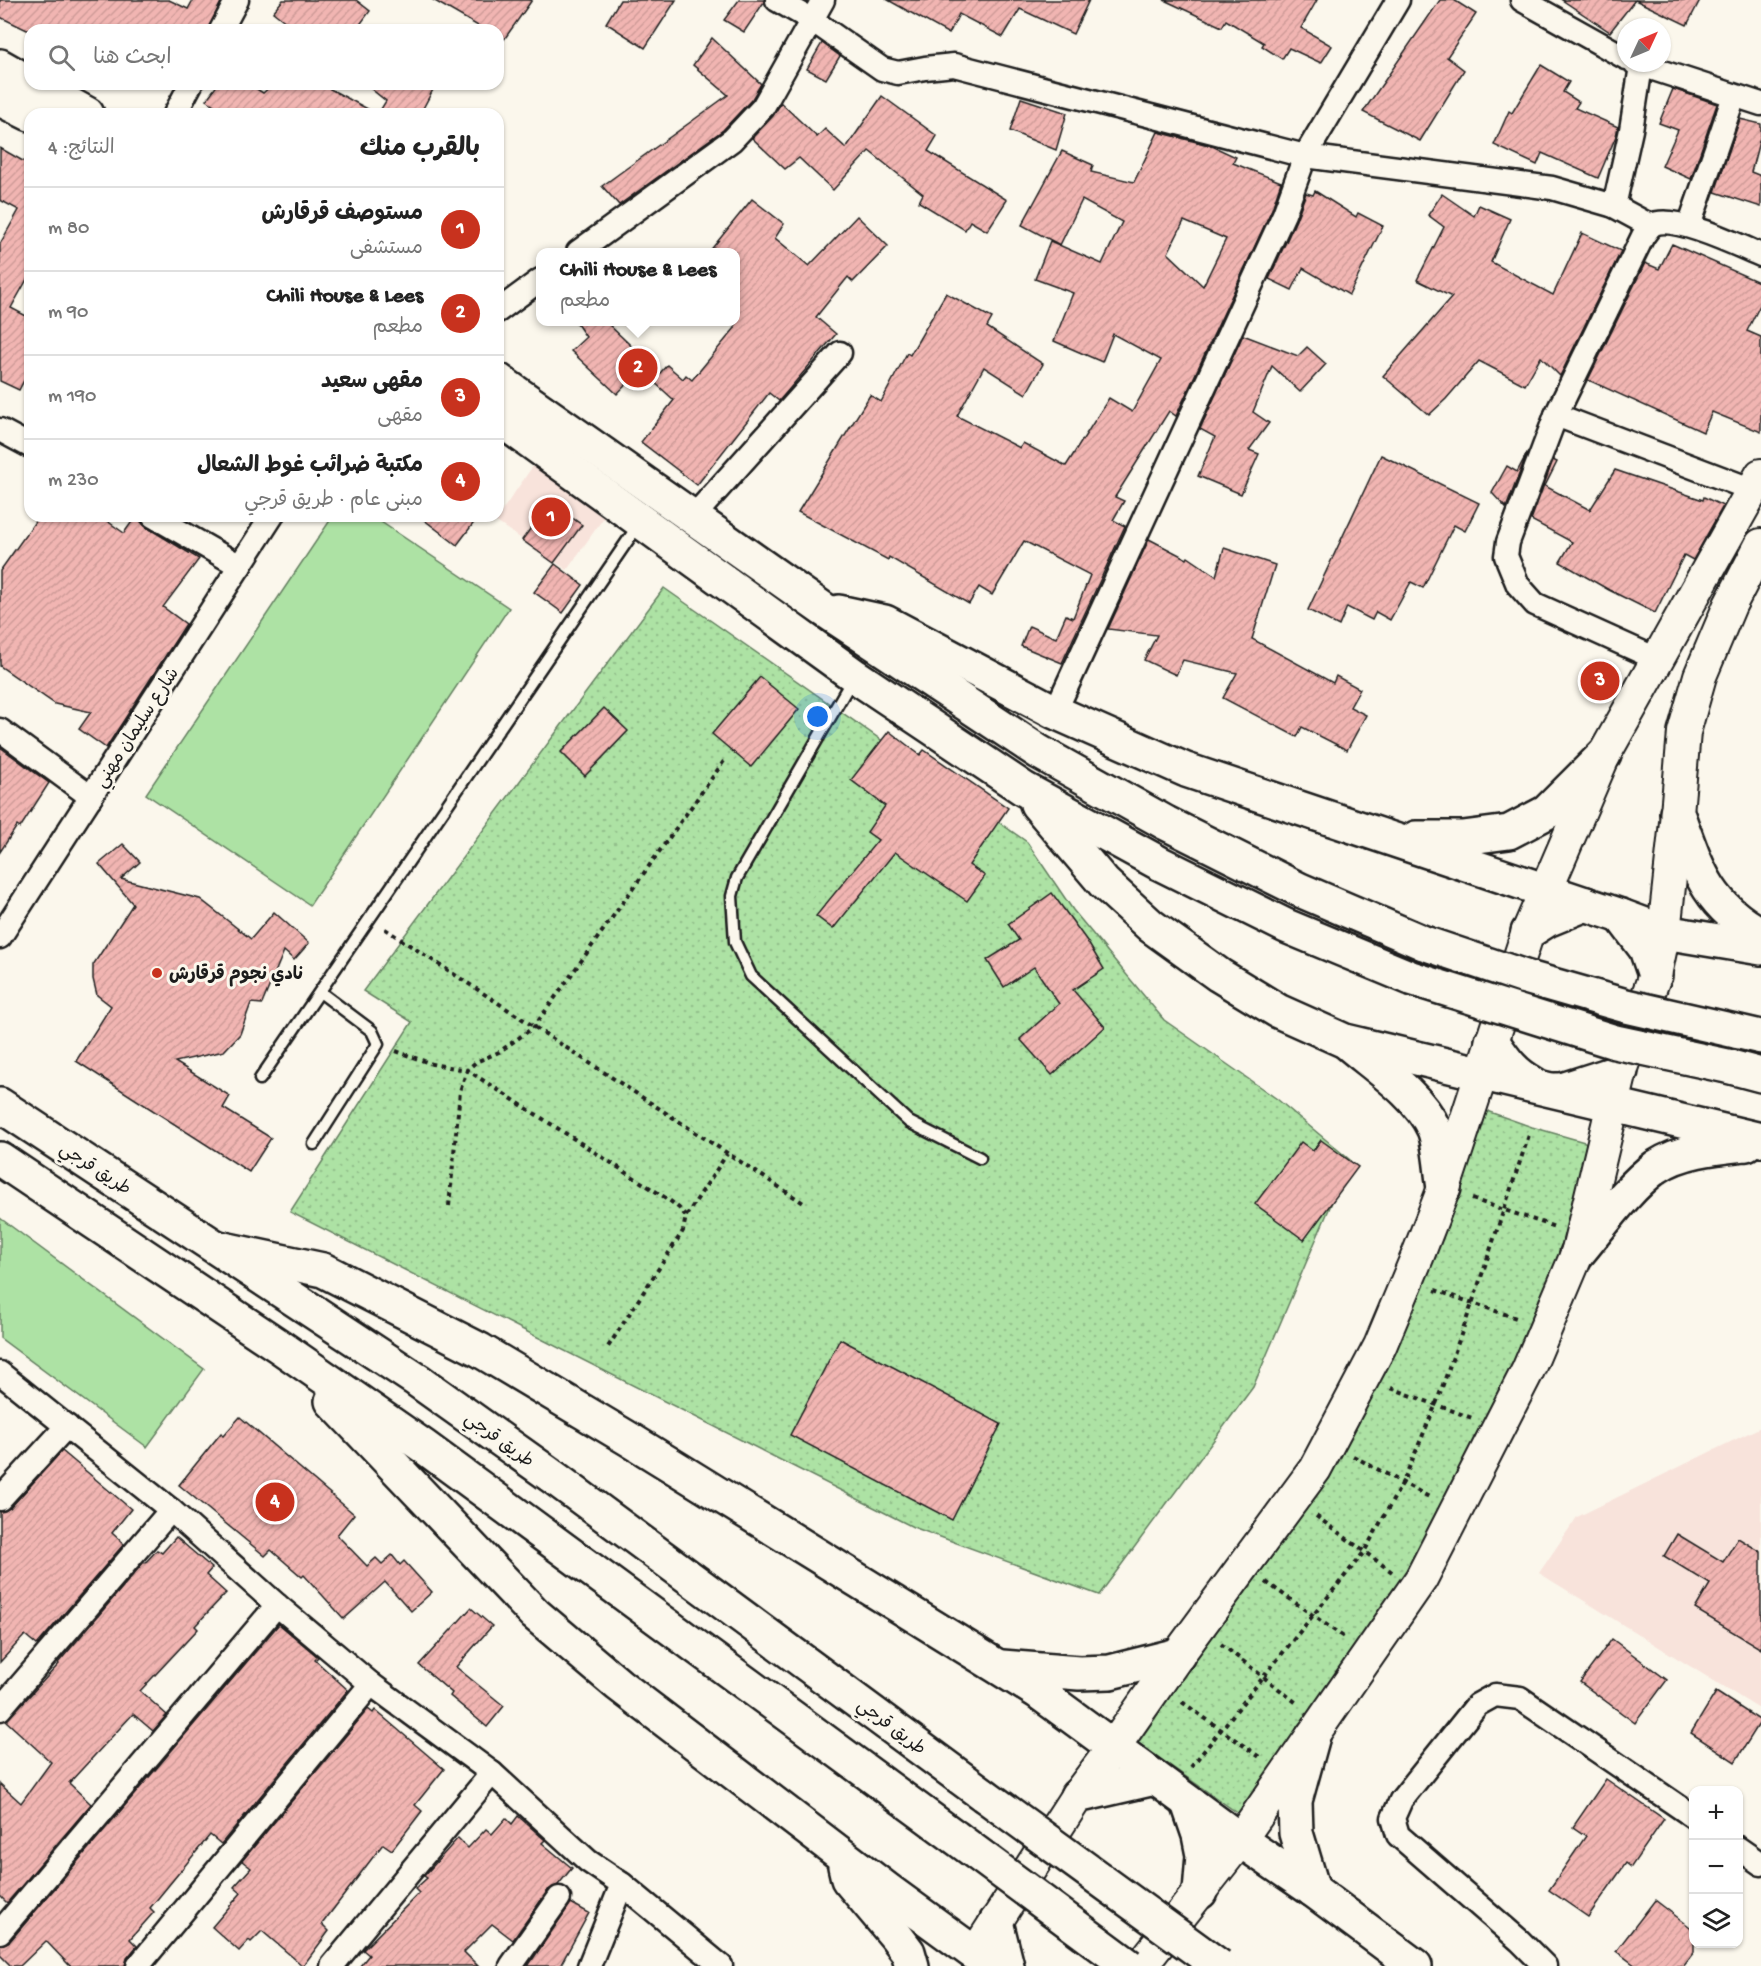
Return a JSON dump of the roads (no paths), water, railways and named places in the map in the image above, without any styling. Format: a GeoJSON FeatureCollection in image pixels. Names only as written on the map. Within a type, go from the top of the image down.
{"type":"FeatureCollection","features":[{"type":"Feature","properties":{"kind":"main road"},"geometry":{"type":"LineString","coordinates":[[0,66],[24,79]]}},
{"type":"Feature","properties":{"kind":"main road"},"geometry":{"type":"LineString","coordinates":[[44,90],[76,108]]}},
{"type":"Feature","properties":{"kind":"main road"},"geometry":{"type":"LineString","coordinates":[[0,99],[24,111]]}},
{"type":"Feature","properties":{"kind":"main road"},"geometry":{"type":"LineString","coordinates":[[504,384],[823,609],[1039,752],[1156,818],[1300,890],[1424,943],[1525,977],[1626,1006],[1748,1034]]}},
{"type":"Feature","properties":{"kind":"main road"},"geometry":{"type":"LineString","coordinates":[[504,422],[855,676],[1024,789],[1159,863],[1286,926],[1411,978],[1615,1042],[1761,1075]]}},
{"type":"Feature","properties":{"kind":"main road"},"geometry":{"type":"LineString","coordinates":[[279,1346],[535,1614],[619,1685],[843,1855],[978,1962],[996,1922],[1077,1796],[1316,1469],[1457,1193],[1480,1074],[1528,932],[1604,755],[1757,482]]}},
{"type":"Feature","properties":{"kind":"main road"},"geometry":{"type":"LineString","coordinates":[[1141,1966],[1240,1840],[1421,1579],[1528,1370],[1571,1242],[1622,1071],[1655,975],[1664,932],[1684,732],[1700,676],[1730,605],[1761,545]]}},
{"type":"Feature","properties":{"kind":"main road"},"geometry":{"type":"LineString","coordinates":[[823,609],[885,622],[1055,712],[1186,770],[1664,932],[1761,948]]}},
{"type":"Feature","properties":{"kind":"main road"},"geometry":{"type":"LineString","coordinates":[[1390,839],[1463,838],[1509,831],[1547,812],[1604,755]]}},
{"type":"Feature","properties":{"kind":"main road"},"geometry":{"type":"LineString","coordinates":[[1024,789],[1104,883],[1151,926],[1219,975],[1278,1011],[1345,1041],[1761,1141]]}},
{"type":"Feature","properties":{"kind":"main road"},"geometry":{"type":"LineString","coordinates":[[1677,813],[1700,874],[1715,899],[1742,924],[1761,934]]}},
{"type":"Feature","properties":{"kind":"main road"},"geometry":{"type":"LineString","coordinates":[[1528,932],[1547,920],[1586,904]]}},
{"type":"Feature","properties":{"kind":"main road"},"geometry":{"type":"LineString","coordinates":[[1621,916],[1646,949],[1655,975]]}},
{"type":"Feature","properties":{"kind":"main road"},"geometry":{"type":"LineString","coordinates":[[1345,1041],[1413,1098],[1426,1114],[1435,1131],[1457,1193]]}},
{"type":"Feature","properties":{"kind":"main road"},"geometry":{"type":"LineString","coordinates":[[1492,1041],[1507,1064],[1520,1076],[1548,1089],[1562,1090],[1622,1071]]}},
{"type":"Feature","properties":{"kind":"main road","name":"طريق قرجي"},"geometry":{"type":"LineString","coordinates":[[0,1105],[445,1399],[1220,1966]]}},
{"type":"Feature","properties":{"kind":"main road"},"geometry":{"type":"LineString","coordinates":[[1571,1242],[1627,1195],[1656,1167],[1679,1157],[1713,1147],[1761,1141]]}},
{"type":"Feature","properties":{"kind":"main road"},"geometry":{"type":"LineString","coordinates":[[0,1159],[279,1346],[423,1446],[1129,1966]]}},
{"type":"Feature","properties":{"kind":"main road"},"geometry":{"type":"LineString","coordinates":[[219,1248],[323,1270],[480,1350],[629,1439],[1037,1691],[1171,1791],[1313,1890],[1415,1966]]}},
{"type":"Feature","properties":{"kind":"main road"},"geometry":{"type":"LineString","coordinates":[[998,1666],[1079,1673],[1110,1672],[1178,1655]]}},
{"type":"Feature","properties":{"kind":"main road"},"geometry":{"type":"LineString","coordinates":[[1313,1736],[1295,1801],[1296,1833],[1313,1890]]}},
{"type":"Feature","properties":{"kind":"main road"},"geometry":{"type":"LineString","coordinates":[[1077,1796],[1171,1791]]}},
{"type":"Feature","properties":{"kind":"main road"},"geometry":{"type":"LineString","coordinates":[[1171,1791],[1199,1835],[1203,1855],[1200,1892]]}},
{"type":"Feature","properties":{"kind":"main road"},"geometry":{"type":"LineString","coordinates":[[843,1855],[848,1879],[908,1952],[912,1966]]}},
{"type":"Feature","properties":{"kind":"main road"},"geometry":{"type":"LineString","coordinates":[[996,1922],[1007,1966]]}},
{"type":"Feature","properties":{"kind":"street"},"geometry":{"type":"LineString","coordinates":[[224,24],[237,0]]}},
{"type":"Feature","properties":{"kind":"street"},"geometry":{"type":"LineString","coordinates":[[777,0],[812,20],[882,69],[898,73],[954,65],[1305,156],[1552,188],[1614,206],[1651,226]]}},
{"type":"Feature","properties":{"kind":"street"},"geometry":{"type":"LineString","coordinates":[[584,248],[732,140],[763,107],[823,0]]}},
{"type":"Feature","properties":{"kind":"street"},"geometry":{"type":"LineString","coordinates":[[1055,712],[1284,214],[1305,156],[1398,0]]}},
{"type":"Feature","properties":{"kind":"street"},"geometry":{"type":"LineString","coordinates":[[1522,0],[1617,53]]}},
{"type":"Feature","properties":{"kind":"street"},"geometry":{"type":"LineString","coordinates":[[1614,206],[1630,130],[1633,72]]}},
{"type":"Feature","properties":{"kind":"street"},"geometry":{"type":"LineString","coordinates":[[1663,72],[1761,104]]}},
{"type":"Feature","properties":{"kind":"street"},"geometry":{"type":"LineString","coordinates":[[178,108],[188,90]]}},
{"type":"Feature","properties":{"kind":"street"},"geometry":{"type":"LineString","coordinates":[[1689,226],[1734,96]]}},
{"type":"Feature","properties":{"kind":"street"},"geometry":{"type":"LineString","coordinates":[[1659,660],[1535,604],[1518,585],[1511,569],[1506,556],[1508,542],[1556,415],[1643,236],[1651,226],[1662,222],[1689,226],[1761,255]]}},
{"type":"Feature","properties":{"kind":"street"},"geometry":{"type":"LineString","coordinates":[[504,307],[536,283]]}},
{"type":"Feature","properties":{"kind":"street"},"geometry":{"type":"LineString","coordinates":[[693,517],[840,353]]}},
{"type":"Feature","properties":{"kind":"street"},"geometry":{"type":"LineString","coordinates":[[1556,415],[1757,482]]}},
{"type":"Feature","properties":{"kind":"street"},"geometry":{"type":"LineString","coordinates":[[0,430],[24,444]]}},
{"type":"Feature","properties":{"kind":"street"},"geometry":{"type":"LineString","coordinates":[[163,522],[240,566]]}},
{"type":"Feature","properties":{"kind":"street","name":"شارع سليمان مهني"},"geometry":{"type":"LineString","coordinates":[[0,937],[268,522]]}},
{"type":"Feature","properties":{"kind":"street"},"geometry":{"type":"LineString","coordinates":[[0,730],[91,797]]}},
{"type":"Feature","properties":{"kind":"street"},"geometry":{"type":"LineString","coordinates":[[0,1373],[171,1510],[277,1605],[371,1684],[492,1773],[588,1861],[622,1884],[721,1966]]}},
{"type":"Feature","properties":{"kind":"street"},"geometry":{"type":"LineString","coordinates":[[0,1499],[67,1426]]}},
{"type":"Feature","properties":{"kind":"street"},"geometry":{"type":"LineString","coordinates":[[0,1709],[171,1510]]}},
{"type":"Feature","properties":{"kind":"street"},"geometry":{"type":"LineString","coordinates":[[0,1932],[277,1605]]}},
{"type":"Feature","properties":{"kind":"street"},"geometry":{"type":"LineString","coordinates":[[138,1966],[371,1684]]}},
{"type":"Feature","properties":{"kind":"street"},"geometry":{"type":"LineString","coordinates":[[1545,1966],[1520,1941],[1398,1835],[1393,1818],[1401,1800],[1477,1706],[1495,1695],[1520,1698],[1689,1815]]}},
{"type":"Feature","properties":{"kind":"street"},"geometry":{"type":"LineString","coordinates":[[332,1966],[492,1773]]}},
{"type":"Feature","properties":{"kind":"street"},"geometry":{"type":"LineString","coordinates":[[1743,1851],[1761,1864]]}},
{"type":"Feature","properties":{"kind":"street"},"geometry":{"type":"LineString","coordinates":[[589,1966],[622,1884]]}},
{"type":"Feature","properties":{"kind":"street"},"geometry":{"type":"LineString","coordinates":[[511,1966],[559,1898]]}},
{"type":"Feature","properties":{"kind":"lane"},"geometry":{"type":"LineString","coordinates":[[260,1079],[641,521]]}},
{"type":"Feature","properties":{"kind":"lane"},"geometry":{"type":"LineString","coordinates":[[855,676],[737,878],[732,896],[735,942],[751,976],[909,1122],[980,1158]]}},
{"type":"Feature","properties":{"kind":"lane"},"geometry":{"type":"LineString","coordinates":[[314,1144],[378,1044],[372,1031],[320,992]]}},
{"type":"Feature","properties":{"kind":"place","name":"Chili House & Lees"},"geometry":{"type":"Point","coordinates":[638,368]}},
{"type":"Feature","properties":{"kind":"place","name":"مستوصف قرقارش"},"geometry":{"type":"Point","coordinates":[551,517]}},
{"type":"Feature","properties":{"kind":"place","name":"مقهى سعيد"},"geometry":{"type":"Point","coordinates":[1600,681]}},
{"type":"Feature","properties":{"kind":"place","name":"نادي نجوم قرقارش"},"geometry":{"type":"Point","coordinates":[157,973]}},
{"type":"Feature","properties":{"kind":"place","name":"مكتبة ضرائب غوط الشعال"},"geometry":{"type":"Point","coordinates":[275,1502]}}]}
